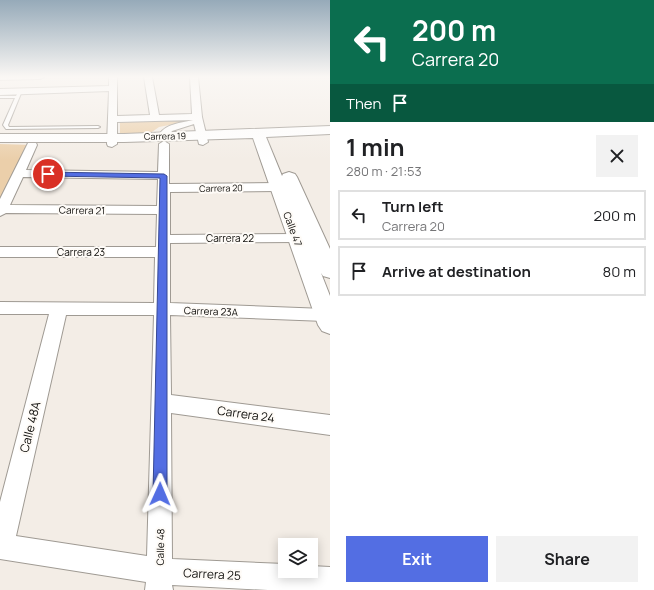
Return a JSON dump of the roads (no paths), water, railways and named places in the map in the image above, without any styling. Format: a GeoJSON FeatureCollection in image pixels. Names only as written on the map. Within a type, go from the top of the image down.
{"type":"FeatureCollection","features":[{"type":"Feature","properties":{"kind":"main road","name":"Carrera 19"},"geometry":{"type":"LineString","coordinates":[[265,137],[330,130]]}},
{"type":"Feature","properties":{"kind":"main road","name":"Carrera 19"},"geometry":{"type":"LineString","coordinates":[[4,133],[113,141]]}},
{"type":"Feature","properties":{"kind":"main road","name":"Calle 47"},"geometry":{"type":"LineString","coordinates":[[265,137],[278,187],[300,231],[330,271]]}},
{"type":"Feature","properties":{"kind":"main road","name":"Calle 47"},"geometry":{"type":"LineString","coordinates":[[265,137],[300,231],[328,320]]}},
{"type":"Feature","properties":{"kind":"main road","name":"Carrera 19"},"geometry":{"type":"LineString","coordinates":[[0,144],[32,145],[113,141],[330,137]]}},
{"type":"Feature","properties":{"kind":"street"},"geometry":{"type":"LineString","coordinates":[[113,141],[114,105]]}},
{"type":"Feature","properties":{"kind":"street"},"geometry":{"type":"LineString","coordinates":[[153,105],[156,118]]}},
{"type":"Feature","properties":{"kind":"street"},"geometry":{"type":"LineString","coordinates":[[195,105],[196,117],[202,139]]}},
{"type":"Feature","properties":{"kind":"street"},"geometry":{"type":"LineString","coordinates":[[114,119],[196,117]]}},
{"type":"Feature","properties":{"kind":"street"},"geometry":{"type":"LineString","coordinates":[[164,140],[165,132],[169,129],[187,125],[193,122],[196,117]]}},
{"type":"Feature","properties":{"kind":"street","name":"Calle 48"},"geometry":{"type":"LineString","coordinates":[[159,580],[164,140]]}},
{"type":"Feature","properties":{"kind":"street"},"geometry":{"type":"LineString","coordinates":[[1,210],[32,145]]}},
{"type":"Feature","properties":{"kind":"street","name":"Carrera 20"},"geometry":{"type":"LineString","coordinates":[[19,173],[278,187]]}},
{"type":"Feature","properties":{"kind":"street","name":"Carrera 21"},"geometry":{"type":"LineString","coordinates":[[1,210],[163,210]]}},
{"type":"Feature","properties":{"kind":"street","name":"Carrera 22"},"geometry":{"type":"LineString","coordinates":[[163,245],[300,231]]}},
{"type":"Feature","properties":{"kind":"street","name":"Carrera 23"},"geometry":{"type":"LineString","coordinates":[[0,252],[163,245]]}},
{"type":"Feature","properties":{"kind":"street","name":"Carrera 23A"},"geometry":{"type":"LineString","coordinates":[[0,308],[162,310],[328,320]]}},
{"type":"Feature","properties":{"kind":"street","name":"Calle 48A"},"geometry":{"type":"LineString","coordinates":[[0,546],[59,308]]}},
{"type":"Feature","properties":{"kind":"street","name":"Carrera 24"},"geometry":{"type":"LineString","coordinates":[[161,403],[330,425]]}},
{"type":"Feature","properties":{"kind":"street","name":"Carrera 25"},"geometry":{"type":"LineString","coordinates":[[0,546],[159,580],[330,580]]}},
{"type":"Feature","properties":{"kind":"lane"},"geometry":{"type":"LineString","coordinates":[[4,133],[5,125],[14,105]]}},
{"type":"Feature","properties":{"kind":"lane"},"geometry":{"type":"LineString","coordinates":[[4,133],[98,127]]}},
{"type":"Feature","properties":{"kind":"lane"},"geometry":{"type":"LineString","coordinates":[[0,128],[4,133]]}}]}
